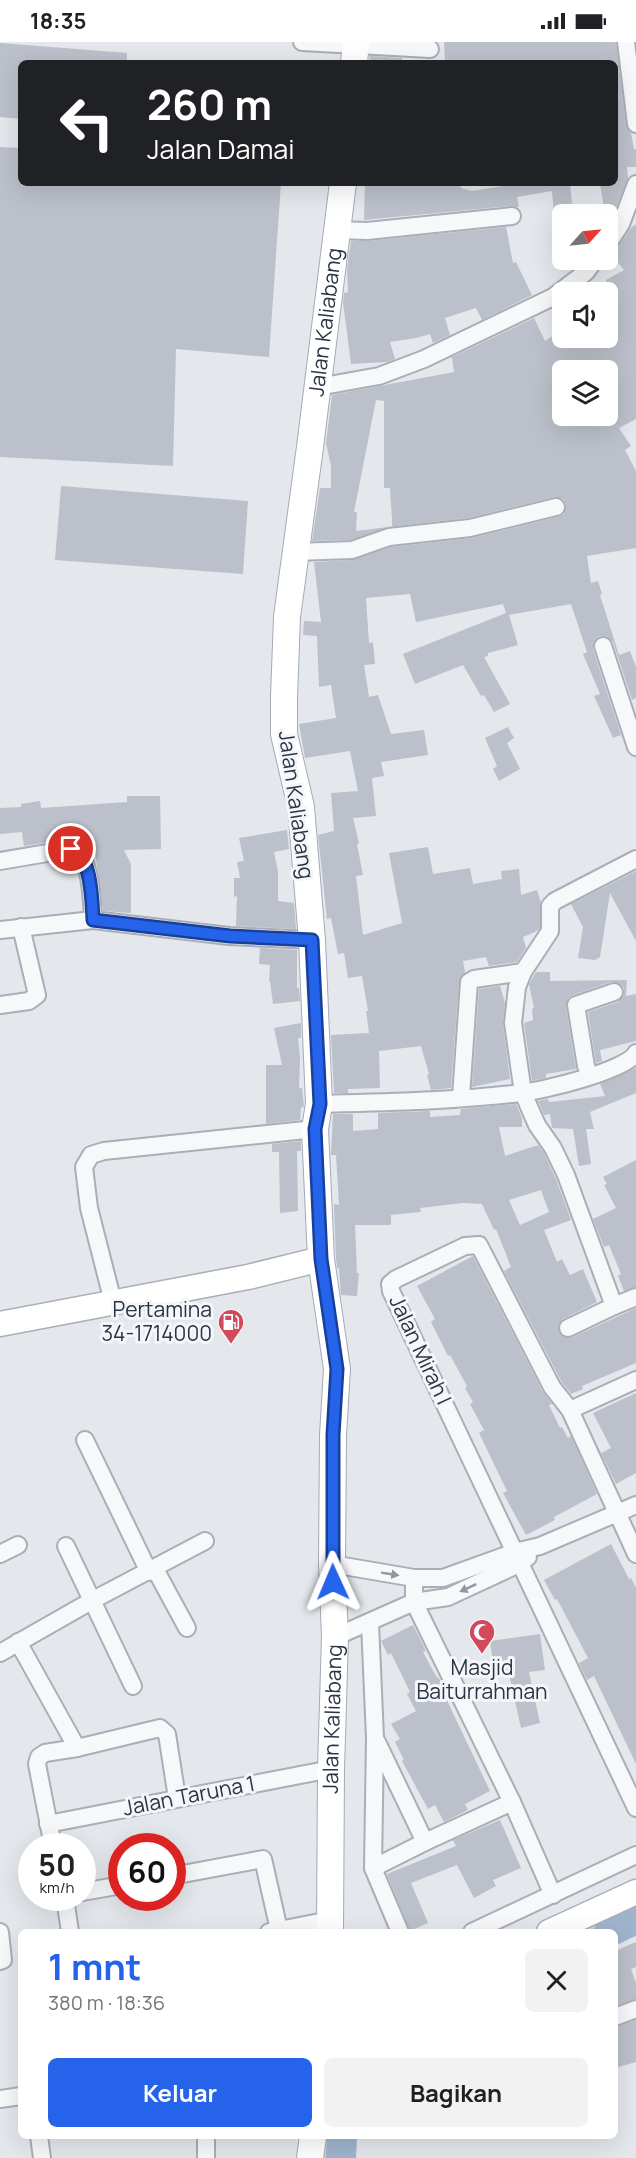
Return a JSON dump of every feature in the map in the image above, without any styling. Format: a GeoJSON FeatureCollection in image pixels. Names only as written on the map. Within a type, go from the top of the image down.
{"type":"FeatureCollection","features":[{"type":"Feature","properties":{"kind":"main road","name":"Jalan Kaliabang"},"geometry":{"type":"LineString","coordinates":[[330,1926],[335,1637],[332,1564],[333,1435],[337,1369],[321,1259],[312,940],[301,807],[284,734],[287,617],[343,186]]}},
{"type":"Feature","properties":{"kind":"main road"},"geometry":{"type":"LineString","coordinates":[[310,2158],[313,2139]]}},
{"type":"Feature","properties":{"kind":"street"},"geometry":{"type":"LineString","coordinates":[[302,42],[355,50],[430,49]]}},
{"type":"Feature","properties":{"kind":"street"},"geometry":{"type":"LineString","coordinates":[[626,42],[622,76],[636,124]]}},
{"type":"Feature","properties":{"kind":"street"},"geometry":{"type":"LineString","coordinates":[[618,229],[636,184]]}},
{"type":"Feature","properties":{"kind":"street"},"geometry":{"type":"LineString","coordinates":[[336,231],[367,231],[512,216]]}},
{"type":"Feature","properties":{"kind":"street"},"geometry":{"type":"LineString","coordinates":[[318,387],[380,376],[424,359],[554,297],[587,270]]}},
{"type":"Feature","properties":{"kind":"street"},"geometry":{"type":"LineString","coordinates":[[296,552],[352,550],[389,537],[470,528],[556,507]]}},
{"type":"Feature","properties":{"kind":"street"},"geometry":{"type":"LineString","coordinates":[[603,646],[636,747]]}},
{"type":"Feature","properties":{"kind":"street"},"geometry":{"type":"LineString","coordinates":[[0,861],[76,850],[87,870],[93,920]]}},
{"type":"Feature","properties":{"kind":"street"},"geometry":{"type":"LineString","coordinates":[[614,1306],[566,1175],[553,1148],[537,1125],[523,1093],[513,1016],[517,987],[523,972],[550,931],[550,906],[555,901],[636,859]]}},
{"type":"Feature","properties":{"kind":"street"},"geometry":{"type":"LineString","coordinates":[[0,930],[93,920],[230,936],[312,940]]}},
{"type":"Feature","properties":{"kind":"street"},"geometry":{"type":"LineString","coordinates":[[0,1005],[29,1001],[37,994],[21,927]]}},
{"type":"Feature","properties":{"kind":"street"},"geometry":{"type":"LineString","coordinates":[[461,1097],[469,982],[474,979],[523,972]]}},
{"type":"Feature","properties":{"kind":"street"},"geometry":{"type":"LineString","coordinates":[[590,1076],[586,1066],[576,1005],[614,992]]}},
{"type":"Feature","properties":{"kind":"street"},"geometry":{"type":"LineString","coordinates":[[113,1302],[90,1208],[84,1167],[91,1155],[401,1102],[523,1093],[590,1076],[626,1063],[634,1058],[636,1053]]}},
{"type":"Feature","properties":{"kind":"street","name":"Jalan Mirah I"},"geometry":{"type":"LineString","coordinates":[[518,1557],[391,1291],[390,1284],[396,1279],[465,1246],[479,1245],[552,1387],[570,1410],[636,1554]]}},
{"type":"Feature","properties":{"kind":"street"},"geometry":{"type":"LineString","coordinates":[[0,1324],[248,1277],[321,1259]]}},
{"type":"Feature","properties":{"kind":"street"},"geometry":{"type":"LineString","coordinates":[[567,1328],[636,1297]]}},
{"type":"Feature","properties":{"kind":"street"},"geometry":{"type":"LineString","coordinates":[[570,1410],[636,1380]]}},
{"type":"Feature","properties":{"kind":"street"},"geometry":{"type":"LineString","coordinates":[[85,1440],[152,1570],[187,1628]]}},
{"type":"Feature","properties":{"kind":"street"},"geometry":{"type":"LineString","coordinates":[[335,1637],[414,1602],[448,1597],[540,1546],[636,1505]]}},
{"type":"Feature","properties":{"kind":"street"},"geometry":{"type":"LineString","coordinates":[[0,1653],[93,1600],[205,1541]]}},
{"type":"Feature","properties":{"kind":"street"},"geometry":{"type":"LineString","coordinates":[[0,1554],[18,1545]]}},
{"type":"Feature","properties":{"kind":"street"},"geometry":{"type":"LineString","coordinates":[[66,1546],[133,1686]]}},
{"type":"Feature","properties":{"kind":"street"},"geometry":{"type":"LineString","coordinates":[[332,1564],[414,1578],[442,1578],[518,1557]]}},
{"type":"Feature","properties":{"kind":"street"},"geometry":{"type":"LineString","coordinates":[[518,1557],[636,1808]]}},
{"type":"Feature","properties":{"kind":"street"},"geometry":{"type":"LineString","coordinates":[[414,1578],[414,1602],[512,1802],[553,1895]]}},
{"type":"Feature","properties":{"kind":"street"},"geometry":{"type":"LineString","coordinates":[[370,1623],[375,1738],[373,1868],[399,1929]]}},
{"type":"Feature","properties":{"kind":"street"},"geometry":{"type":"LineString","coordinates":[[18,1642],[77,1748]]}},
{"type":"Feature","properties":{"kind":"street"},"geometry":{"type":"LineString","coordinates":[[50,1833],[37,1764],[39,1756],[45,1753],[164,1729],[167,1734],[177,1798]]}},
{"type":"Feature","properties":{"kind":"street"},"geometry":{"type":"LineString","coordinates":[[375,1738],[425,1842]]}},
{"type":"Feature","properties":{"kind":"street","name":"Jalan Taruna 1"},"geometry":{"type":"LineString","coordinates":[[48,1824],[331,1769]]}},
{"type":"Feature","properties":{"kind":"street"},"geometry":{"type":"LineString","coordinates":[[373,1868],[512,1802]]}},
{"type":"Feature","properties":{"kind":"street"},"geometry":{"type":"LineString","coordinates":[[479,1929],[636,1855]]}},
{"type":"Feature","properties":{"kind":"street"},"geometry":{"type":"LineString","coordinates":[[186,1873],[263,1859],[273,1929]]}},
{"type":"Feature","properties":{"kind":"street"},"geometry":{"type":"LineString","coordinates":[[558,1929],[636,1892]]}},
{"type":"Feature","properties":{"kind":"street"},"geometry":{"type":"LineString","coordinates":[[67,1911],[70,1929]]}},
{"type":"Feature","properties":{"kind":"street"},"geometry":{"type":"LineString","coordinates":[[296,1929],[330,1926]]}},
{"type":"Feature","properties":{"kind":"street"},"geometry":{"type":"LineString","coordinates":[[0,1932],[3,1960],[0,1961]]}},
{"type":"Feature","properties":{"kind":"street"},"geometry":{"type":"LineString","coordinates":[[618,2016],[636,2008]]}},
{"type":"Feature","properties":{"kind":"street"},"geometry":{"type":"LineString","coordinates":[[0,2099],[18,2096]]}},
{"type":"Feature","properties":{"kind":"street"},"geometry":{"type":"LineString","coordinates":[[39,2139],[42,2158]]}},
{"type":"Feature","properties":{"kind":"street"},"geometry":{"type":"LineString","coordinates":[[206,2139],[206,2158]]}},
{"type":"Feature","properties":{"kind":"green space"},"geometry":{"type":"Polygon","coordinates":[[[636,1892],[636,1919],[615,1929],[556,1929],[636,1892]]]}},
{"type":"Feature","properties":{"kind":"green space"},"geometry":{"type":"Polygon","coordinates":[[[313,2139],[342,2139],[341,2158],[310,2158],[313,2139]]]}},
{"type":"Feature","properties":{"kind":"building"},"geometry":{"type":"Polygon","coordinates":[[[444,42],[616,42],[626,125],[631,133],[634,149],[636,149],[636,167],[627,167],[628,178],[618,204],[603,204],[600,186],[618,186],[618,60],[445,60],[444,42]]]}},
{"type":"Feature","properties":{"kind":"building"},"geometry":{"type":"Polygon","coordinates":[[[0,43],[127,53],[127,60],[18,60],[18,119],[0,117],[0,43]]]}},
{"type":"Feature","properties":{"kind":"building"},"geometry":{"type":"Polygon","coordinates":[[[370,56],[402,58],[402,60],[369,60],[370,56]]]}},
{"type":"Feature","properties":{"kind":"building"},"geometry":{"type":"Polygon","coordinates":[[[0,147],[18,148],[18,186],[281,186],[269,357],[176,349],[173,466],[0,457],[0,147]]]}},
{"type":"Feature","properties":{"kind":"building"},"geometry":{"type":"Polygon","coordinates":[[[365,186],[461,186],[472,191],[503,186],[570,186],[572,204],[553,204],[552,191],[517,197],[519,207],[364,220],[365,186]]]}},
{"type":"Feature","properties":{"kind":"building"},"geometry":{"type":"Polygon","coordinates":[[[636,224],[636,419],[619,428],[631,446],[625,450],[636,471],[636,548],[587,556],[591,583],[598,581],[602,594],[600,595],[619,655],[630,651],[636,667],[636,698],[632,700],[613,642],[606,636],[599,636],[593,643],[593,649],[621,735],[613,738],[594,696],[600,694],[583,654],[587,652],[571,604],[509,615],[518,645],[488,653],[488,656],[484,657],[510,704],[494,712],[484,695],[481,696],[463,665],[415,684],[403,654],[506,613],[503,604],[416,622],[410,594],[366,598],[369,643],[373,642],[375,664],[364,665],[369,697],[378,695],[391,734],[424,730],[428,755],[381,762],[384,776],[372,778],[376,816],[353,818],[363,875],[356,876],[363,935],[402,923],[389,853],[428,847],[433,874],[470,868],[473,884],[502,879],[501,871],[519,869],[521,895],[537,890],[541,903],[540,928],[523,937],[526,948],[517,962],[489,966],[486,957],[463,961],[465,972],[459,981],[451,1088],[431,1090],[421,1046],[379,1051],[380,1088],[348,1089],[348,1093],[334,1093],[331,1035],[369,1033],[362,976],[348,978],[344,953],[338,954],[331,918],[327,919],[318,835],[334,831],[331,793],[358,791],[350,751],[305,758],[299,724],[336,718],[331,685],[319,687],[317,636],[303,635],[304,621],[321,622],[314,562],[353,560],[391,547],[472,538],[558,517],[564,514],[566,505],[563,499],[554,497],[468,518],[388,527],[350,540],[312,541],[320,488],[331,488],[331,466],[326,443],[332,395],[454,372],[452,358],[450,358],[534,318],[545,341],[552,336],[552,348],[618,348],[618,282],[606,282],[606,280],[624,270],[618,263],[618,247],[636,224]],[[376,400],[354,512],[357,512],[356,531],[392,526],[390,488],[384,488],[384,401],[376,400]]]}},
{"type":"Feature","properties":{"kind":"building"},"geometry":{"type":"Polygon","coordinates":[[[506,227],[513,263],[516,262],[532,295],[482,320],[476,308],[445,318],[450,335],[433,343],[430,334],[390,342],[395,359],[387,362],[351,364],[343,302],[344,293],[348,292],[347,269],[351,241],[506,227]]]}},
{"type":"Feature","properties":{"kind":"building"},"geometry":{"type":"Polygon","coordinates":[[[61,486],[248,501],[243,574],[55,560],[61,486]]]}},
{"type":"Feature","properties":{"kind":"building"},"geometry":{"type":"Polygon","coordinates":[[[508,727],[514,738],[507,743],[520,769],[499,781],[493,769],[497,766],[485,738],[508,727]]]}},
{"type":"Feature","properties":{"kind":"building"},"geometry":{"type":"Polygon","coordinates":[[[127,796],[160,796],[161,849],[124,850],[131,864],[131,913],[103,911],[93,835],[62,838],[62,840],[24,846],[22,832],[0,834],[0,808],[21,807],[21,804],[40,801],[41,808],[127,802],[127,796]]]}},
{"type":"Feature","properties":{"kind":"building"},"geometry":{"type":"Polygon","coordinates":[[[287,830],[289,849],[274,852],[278,871],[278,901],[294,903],[296,929],[236,926],[237,896],[234,897],[234,878],[240,878],[237,862],[244,861],[239,838],[287,830]]]}},
{"type":"Feature","properties":{"kind":"building"},"geometry":{"type":"Polygon","coordinates":[[[636,871],[636,941],[610,893],[600,957],[595,960],[578,958],[583,927],[571,904],[636,871]]]}},
{"type":"Feature","properties":{"kind":"building"},"geometry":{"type":"Polygon","coordinates":[[[260,948],[297,950],[297,988],[299,988],[300,1001],[273,1004],[269,981],[270,965],[259,964],[260,948]]]}},
{"type":"Feature","properties":{"kind":"building"},"geometry":{"type":"Polygon","coordinates":[[[536,972],[550,972],[550,981],[627,980],[626,996],[636,994],[636,1041],[600,1050],[602,1061],[596,1063],[588,1012],[618,1002],[624,995],[624,988],[620,984],[611,982],[573,995],[568,998],[566,1007],[576,1069],[546,1074],[546,1078],[532,1081],[524,1023],[533,1020],[532,1009],[534,1008],[529,984],[536,972]]]}},
{"type":"Feature","properties":{"kind":"building"},"geometry":{"type":"Polygon","coordinates":[[[500,986],[505,1003],[503,1024],[510,1079],[472,1087],[479,989],[500,986]]]}},
{"type":"Feature","properties":{"kind":"building"},"geometry":{"type":"Polygon","coordinates":[[[301,1023],[301,1038],[298,1038],[299,1088],[302,1088],[304,1106],[301,1108],[300,1120],[266,1124],[266,1065],[282,1065],[274,1028],[301,1023]]]}},
{"type":"Feature","properties":{"kind":"building"},"geometry":{"type":"Polygon","coordinates":[[[636,1068],[636,1093],[590,1112],[594,1129],[586,1129],[591,1164],[579,1166],[573,1129],[552,1128],[550,1114],[544,1115],[538,1101],[548,1099],[549,1102],[605,1096],[600,1084],[636,1068]]]}},
{"type":"Feature","properties":{"kind":"building"},"geometry":{"type":"Polygon","coordinates":[[[516,1104],[522,1118],[522,1127],[499,1127],[505,1156],[538,1145],[544,1153],[571,1220],[544,1230],[557,1262],[562,1259],[570,1275],[583,1269],[597,1302],[563,1319],[558,1327],[559,1333],[567,1338],[573,1337],[636,1308],[636,1363],[582,1386],[583,1389],[571,1394],[561,1381],[504,1271],[511,1267],[496,1229],[494,1230],[482,1204],[463,1203],[420,1208],[421,1212],[391,1215],[391,1225],[355,1225],[357,1273],[359,1273],[357,1296],[341,1295],[336,1258],[334,1208],[334,1204],[339,1205],[336,1155],[331,1155],[333,1114],[353,1114],[353,1131],[378,1129],[378,1113],[430,1111],[430,1117],[460,1115],[461,1109],[516,1104]],[[541,1190],[509,1200],[520,1225],[549,1212],[541,1190]]]}},
{"type":"Feature","properties":{"kind":"building"},"geometry":{"type":"Polygon","coordinates":[[[301,1141],[301,1151],[297,1151],[298,1211],[280,1213],[279,1152],[272,1152],[272,1144],[301,1141]]]}},
{"type":"Feature","properties":{"kind":"building"},"geometry":{"type":"Polygon","coordinates":[[[636,1160],[636,1287],[624,1291],[618,1276],[621,1274],[609,1245],[604,1247],[593,1219],[616,1208],[604,1185],[607,1184],[603,1177],[636,1160]]]}},
{"type":"Feature","properties":{"kind":"building"},"geometry":{"type":"Polygon","coordinates":[[[473,1256],[543,1392],[552,1404],[549,1405],[560,1428],[562,1427],[568,1438],[571,1436],[597,1494],[526,1535],[503,1493],[507,1491],[479,1433],[484,1430],[470,1404],[473,1402],[465,1388],[467,1386],[450,1355],[448,1356],[431,1322],[435,1319],[417,1286],[473,1256]]]}},
{"type":"Feature","properties":{"kind":"building"},"geometry":{"type":"Polygon","coordinates":[[[636,1393],[636,1473],[616,1484],[601,1453],[611,1448],[593,1413],[636,1393]]]}},
{"type":"Feature","properties":{"kind":"building"},"geometry":{"type":"Polygon","coordinates":[[[611,1544],[636,1588],[636,1764],[594,1676],[587,1680],[579,1663],[588,1658],[557,1599],[555,1600],[544,1580],[611,1544]]]}},
{"type":"Feature","properties":{"kind":"building"},"geometry":{"type":"Polygon","coordinates":[[[413,1625],[426,1651],[423,1652],[445,1689],[442,1690],[490,1791],[465,1804],[468,1810],[444,1822],[435,1805],[428,1809],[402,1761],[404,1760],[395,1742],[400,1739],[391,1724],[416,1711],[407,1694],[410,1692],[391,1653],[388,1655],[381,1641],[413,1625]]]}},
{"type":"Feature","properties":{"kind":"building"},"geometry":{"type":"Polygon","coordinates":[[[540,1634],[545,1670],[529,1672],[540,1723],[521,1728],[509,1674],[495,1676],[490,1641],[540,1634]]]}},
{"type":"Feature","properties":{"kind":"building"},"geometry":{"type":"Polygon","coordinates":[[[500,1820],[521,1868],[493,1880],[496,1886],[474,1898],[457,1865],[411,1883],[428,1923],[409,1929],[387,1874],[456,1846],[453,1840],[500,1820]]]}},
{"type":"Feature","properties":{"kind":"building"},"geometry":{"type":"Polygon","coordinates":[[[636,1942],[636,1967],[631,1969],[636,1983],[636,1999],[618,2005],[618,1950],[636,1942]]]}},
{"type":"Feature","properties":{"kind":"building"},"geometry":{"type":"Polygon","coordinates":[[[636,2020],[636,2062],[618,2067],[618,2026],[636,2020]]]}},
{"type":"Feature","properties":{"kind":"waterway"},"geometry":{"type":"LineString","coordinates":[[615,1929],[636,1919]]}},
{"type":"Feature","properties":{"kind":"waterway"},"geometry":{"type":"LineString","coordinates":[[341,2158],[342,2139]]}},
{"type":"Feature","properties":{"kind":"place","name":"Pertamina 34-1714000"},"geometry":{"type":"Point","coordinates":[231,1345]}},
{"type":"Feature","properties":{"kind":"place","name":"Masjid Baiturrahman"},"geometry":{"type":"Point","coordinates":[482,1655]}},
{"type":"Feature","properties":{"kind":"route"},"geometry":{"type":"LineString","coordinates":[[71,849],[76,850],[81,856],[87,870],[93,920],[230,936],[312,940],[320,1104],[315,1129],[321,1259],[337,1369],[333,1435],[333,1582]]}}]}
